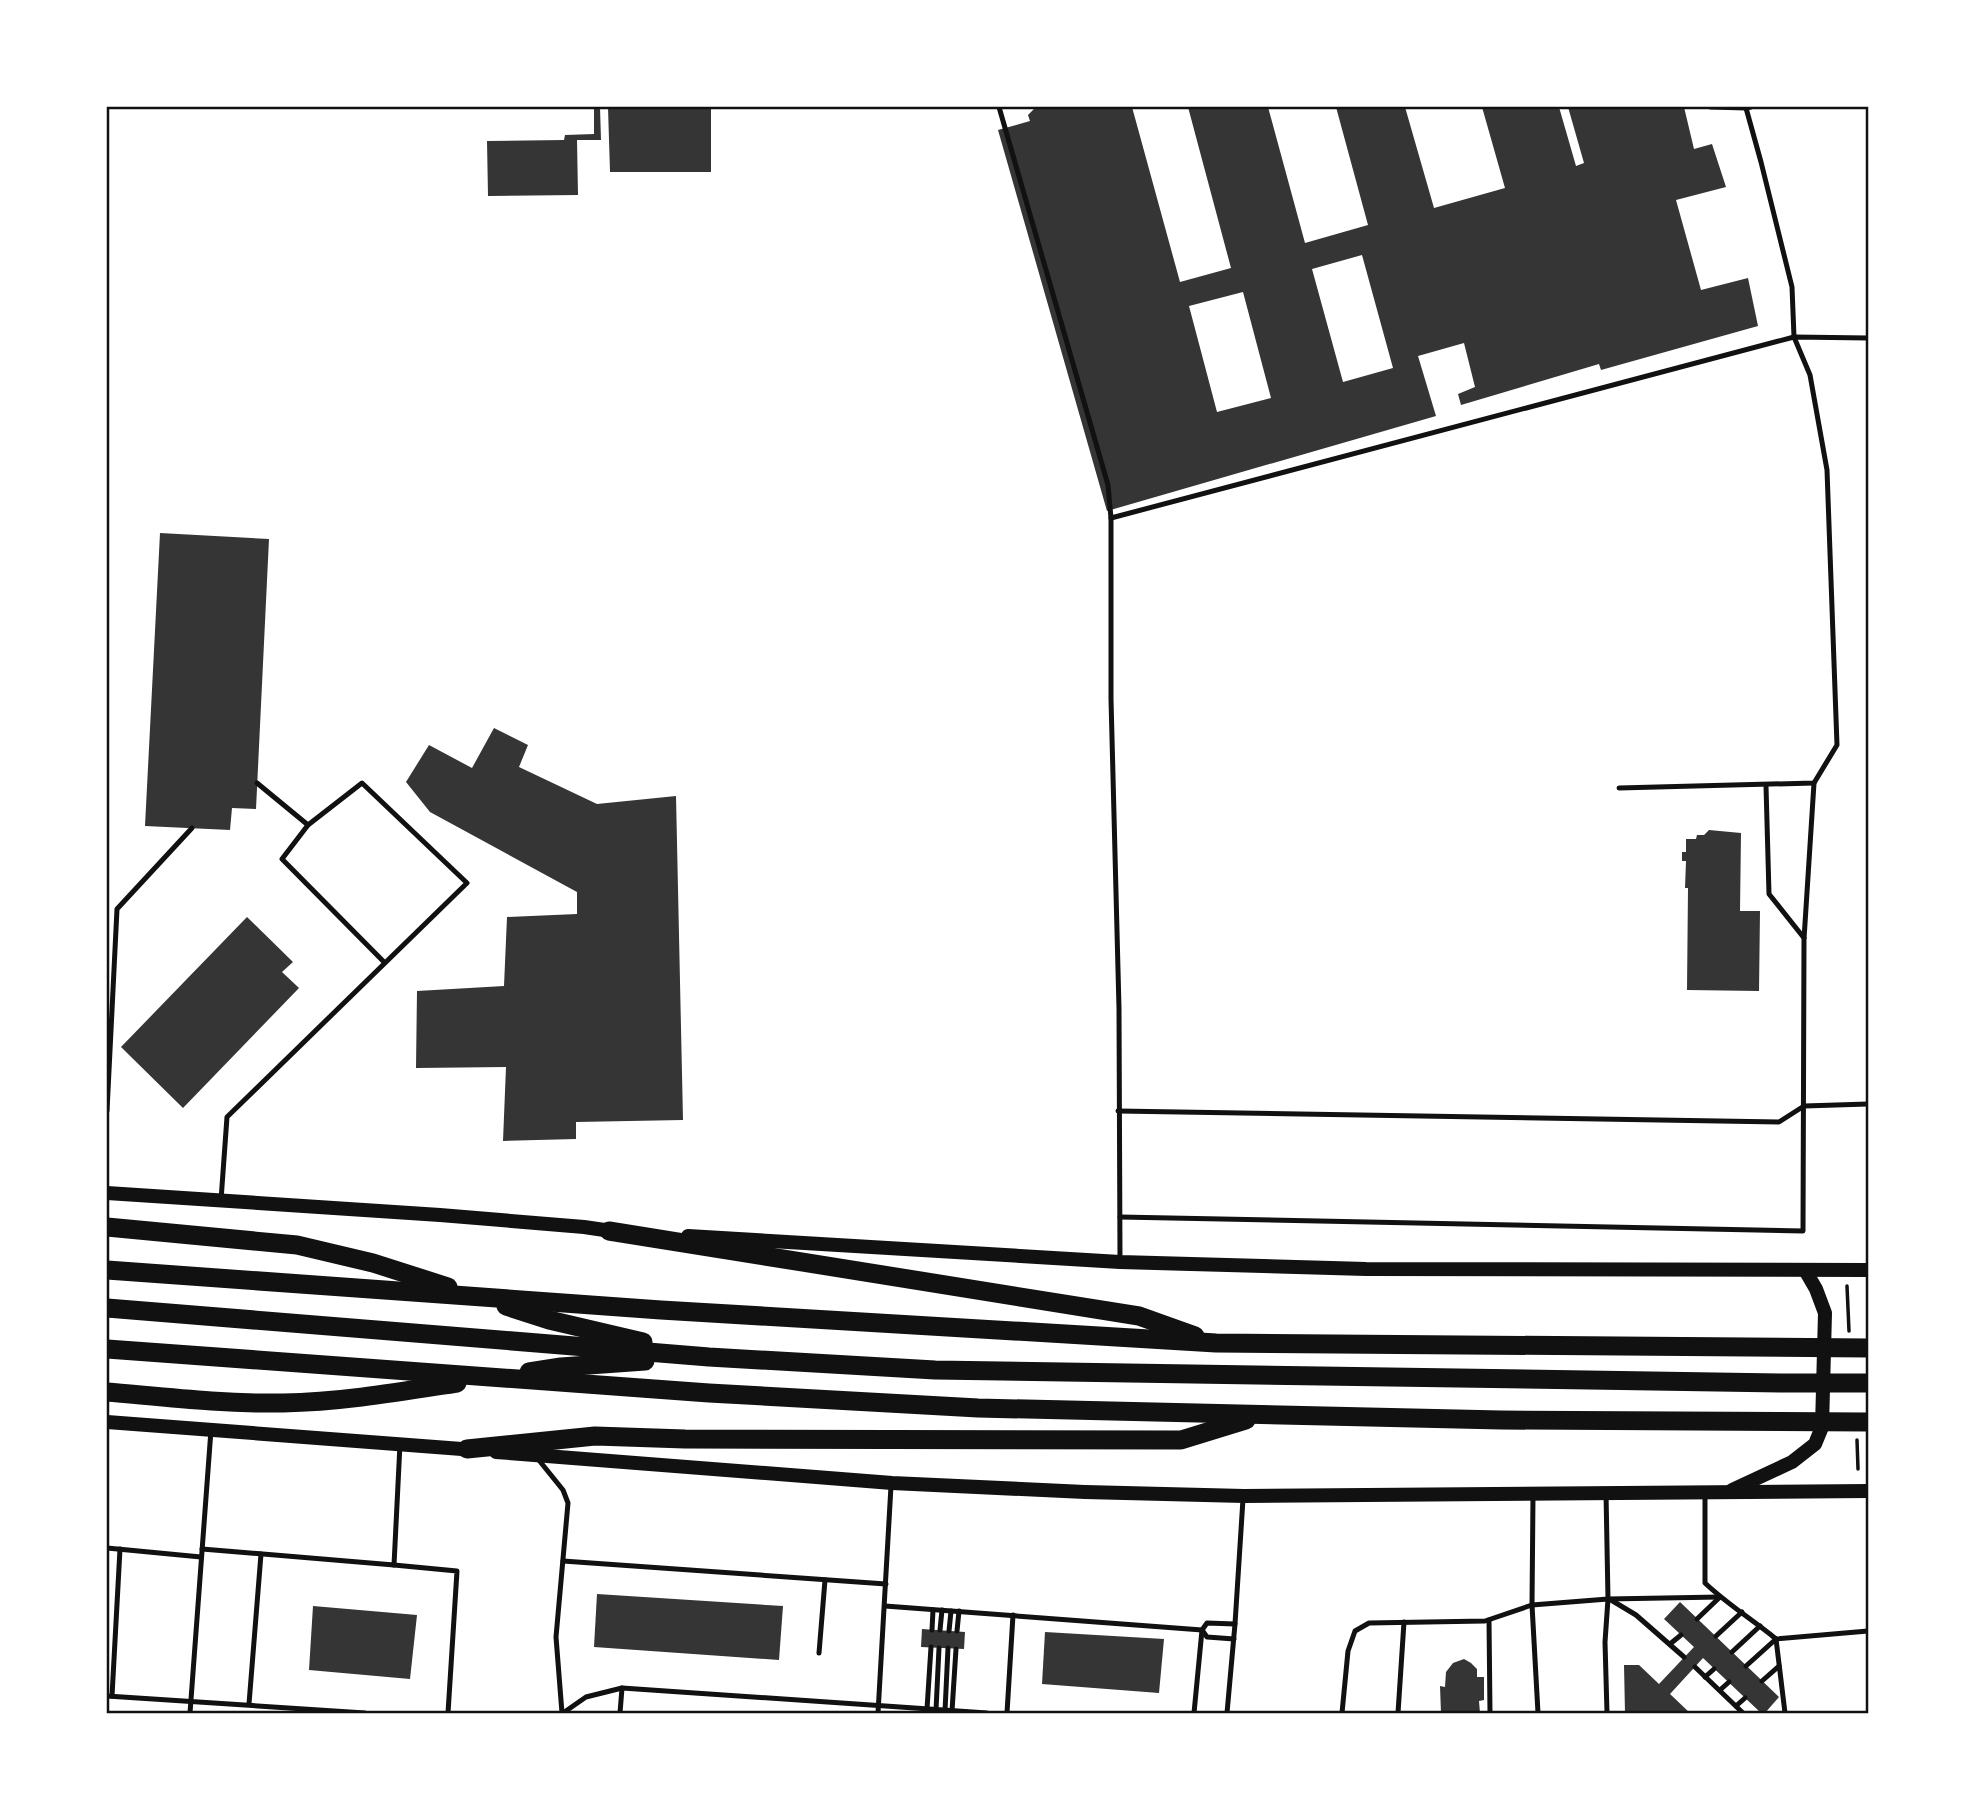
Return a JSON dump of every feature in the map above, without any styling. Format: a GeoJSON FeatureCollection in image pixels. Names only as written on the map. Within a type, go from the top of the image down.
{"type":"FeatureCollection","features":[{"type":"Feature","properties":{"kind":"highway"},"geometry":{"type":"LineString","coordinates":[[107,1227],[297,1245],[373,1264],[549,1320],[709,1357]]}},
{"type":"Feature","properties":{"kind":"highway"},"geometry":{"type":"LineString","coordinates":[[609,1231],[1139,1316],[1216,1343]]}},
{"type":"Feature","properties":{"kind":"highway"},"geometry":{"type":"LineString","coordinates":[[107,1270],[661,1310],[1216,1343],[1868,1348]]}},
{"type":"Feature","properties":{"kind":"highway"},"geometry":{"type":"LineString","coordinates":[[107,1308],[709,1357],[935,1370],[1868,1382]]}},
{"type":"Feature","properties":{"kind":"highway"},"geometry":{"type":"LineString","coordinates":[[107,1349],[709,1393],[978,1408],[1501,1420],[1868,1422]]}},
{"type":"Feature","properties":{"kind":"highway"},"geometry":{"type":"LineString","coordinates":[[107,1392],[204,1401],[282,1403],[359,1398],[561,1367],[709,1357]]}},
{"type":"Feature","properties":{"kind":"highway"},"geometry":{"type":"LineString","coordinates":[[467,1449],[595,1436],[712,1439],[1181,1440],[1264,1415]]}},
{"type":"Feature","properties":{"kind":"main road"},"geometry":{"type":"LineString","coordinates":[[107,1193],[440,1215],[609,1231],[1120,1262],[1366,1269],[1868,1270]]}},
{"type":"Feature","properties":{"kind":"main road"},"geometry":{"type":"LineString","coordinates":[[1727,1492],[1792,1462],[1815,1444],[1822,1427],[1825,1313],[1805,1270]]}},
{"type":"Feature","properties":{"kind":"main road"},"geometry":{"type":"LineString","coordinates":[[107,1422],[891,1483],[1085,1492],[1244,1496],[1868,1491]]}},
{"type":"Feature","properties":{"kind":"lane"},"geometry":{"type":"LineString","coordinates":[[999,107],[1108,485],[1111,519],[1111,699],[1119,1009],[1120,1262]]}},
{"type":"Feature","properties":{"kind":"lane"},"geometry":{"type":"LineString","coordinates":[[1120,1217],[1803,1231],[1804,939],[1814,783],[1837,745],[1828,470],[1810,375],[1794,337],[1792,287],[1749,108],[1712,107]]}},
{"type":"Feature","properties":{"kind":"lane"},"geometry":{"type":"LineString","coordinates":[[1111,519],[1794,337],[1868,338]]}},
{"type":"Feature","properties":{"kind":"lane"},"geometry":{"type":"LineString","coordinates":[[257,783],[308,825]]}},
{"type":"Feature","properties":{"kind":"lane"},"geometry":{"type":"LineString","coordinates":[[221,1200],[227,1117],[467,883],[362,783],[308,825],[282,859],[384,962]]}},
{"type":"Feature","properties":{"kind":"lane"},"geometry":{"type":"LineString","coordinates":[[1619,788],[1814,783]]}},
{"type":"Feature","properties":{"kind":"lane"},"geometry":{"type":"LineString","coordinates":[[1766,786],[1769,894],[1804,939]]}},
{"type":"Feature","properties":{"kind":"lane"},"geometry":{"type":"LineString","coordinates":[[107,1111],[117,909],[192,828]]}},
{"type":"Feature","properties":{"kind":"lane"},"geometry":{"type":"LineString","coordinates":[[1118,1111],[1779,1122],[1804,1106],[1868,1104]]}},
{"type":"Feature","properties":{"kind":"lane"},"geometry":{"type":"LineString","coordinates":[[190,1713],[211,1430]]}},
{"type":"Feature","properties":{"kind":"lane"},"geometry":{"type":"LineString","coordinates":[[394,1565],[400,1444]]}},
{"type":"Feature","properties":{"kind":"lane"},"geometry":{"type":"LineString","coordinates":[[536,1456],[567,1497],[568,1503],[556,1637],[563,1713],[586,1697],[622,1688],[879,1710],[927,1709],[987,1713]]}},
{"type":"Feature","properties":{"kind":"lane"},"geometry":{"type":"LineString","coordinates":[[879,1710],[891,1483]]}},
{"type":"Feature","properties":{"kind":"lane"},"geometry":{"type":"LineString","coordinates":[[1705,1492],[1705,1583],[1776,1639],[1784,1713]]}},
{"type":"Feature","properties":{"kind":"lane"},"geometry":{"type":"LineString","coordinates":[[1606,1493],[1607,1713]]}},
{"type":"Feature","properties":{"kind":"lane"},"geometry":{"type":"LineString","coordinates":[[1533,1494],[1532,1605],[1538,1713]]}},
{"type":"Feature","properties":{"kind":"lane"},"geometry":{"type":"LineString","coordinates":[[1227,1713],[1244,1496]]}},
{"type":"Feature","properties":{"kind":"lane"},"geometry":{"type":"LineString","coordinates":[[107,1548],[201,1557]]}},
{"type":"Feature","properties":{"kind":"lane"},"geometry":{"type":"LineString","coordinates":[[120,1549],[109,1696],[365,1713]]}},
{"type":"Feature","properties":{"kind":"lane"},"geometry":{"type":"LineString","coordinates":[[202,1549],[457,1571],[448,1713]]}},
{"type":"Feature","properties":{"kind":"lane"},"geometry":{"type":"LineString","coordinates":[[249,1704],[261,1554]]}},
{"type":"Feature","properties":{"kind":"lane"},"geometry":{"type":"LineString","coordinates":[[563,1561],[886,1584]]}},
{"type":"Feature","properties":{"kind":"lane"},"geometry":{"type":"LineString","coordinates":[[819,1653],[825,1580]]}},
{"type":"Feature","properties":{"kind":"lane"},"geometry":{"type":"LineString","coordinates":[[1342,1713],[1348,1651],[1356,1631],[1369,1623],[1489,1619],[1532,1605],[1608,1599],[1720,1597]]}},
{"type":"Feature","properties":{"kind":"lane"},"geometry":{"type":"LineString","coordinates":[[1697,1619],[1720,1597]]}},
{"type":"Feature","properties":{"kind":"lane"},"geometry":{"type":"LineString","coordinates":[[1608,1599],[1636,1615],[1684,1657]]}},
{"type":"Feature","properties":{"kind":"lane"},"geometry":{"type":"LineString","coordinates":[[886,1606],[1202,1630],[1207,1637],[1234,1639]]}},
{"type":"Feature","properties":{"kind":"lane"},"geometry":{"type":"LineString","coordinates":[[932,1630],[933,1609]]}},
{"type":"Feature","properties":{"kind":"lane"},"geometry":{"type":"LineString","coordinates":[[940,1630],[942,1610]]}},
{"type":"Feature","properties":{"kind":"lane"},"geometry":{"type":"LineString","coordinates":[[949,1631],[951,1611]]}},
{"type":"Feature","properties":{"kind":"lane"},"geometry":{"type":"LineString","coordinates":[[957,1631],[959,1611]]}},
{"type":"Feature","properties":{"kind":"lane"},"geometry":{"type":"LineString","coordinates":[[1716,1636],[1741,1612]]}},
{"type":"Feature","properties":{"kind":"lane"},"geometry":{"type":"LineString","coordinates":[[1007,1713],[1013,1615]]}},
{"type":"Feature","properties":{"kind":"lane"},"geometry":{"type":"LineString","coordinates":[[1489,1619],[1490,1713]]}},
{"type":"Feature","properties":{"kind":"lane"},"geometry":{"type":"LineString","coordinates":[[1398,1713],[1404,1622]]}},
{"type":"Feature","properties":{"kind":"lane"},"geometry":{"type":"LineString","coordinates":[[1194,1713],[1202,1630],[1207,1623],[1235,1624]]}},
{"type":"Feature","properties":{"kind":"lane"},"geometry":{"type":"LineString","coordinates":[[1732,1652],[1760,1626]]}},
{"type":"Feature","properties":{"kind":"lane"},"geometry":{"type":"LineString","coordinates":[[1746,1666],[1776,1639],[1868,1631]]}},
{"type":"Feature","properties":{"kind":"lane"},"geometry":{"type":"LineString","coordinates":[[1670,1644],[1681,1635]]}},
{"type":"Feature","properties":{"kind":"lane"},"geometry":{"type":"LineString","coordinates":[[927,1709],[931,1647]]}},
{"type":"Feature","properties":{"kind":"lane"},"geometry":{"type":"LineString","coordinates":[[936,1710],[939,1648]]}},
{"type":"Feature","properties":{"kind":"lane"},"geometry":{"type":"LineString","coordinates":[[948,1648],[949,1711]]}},
{"type":"Feature","properties":{"kind":"lane"},"geometry":{"type":"LineString","coordinates":[[949,1711],[956,1649]]}},
{"type":"Feature","properties":{"kind":"lane"},"geometry":{"type":"LineString","coordinates":[[1762,1681],[1779,1666]]}},
{"type":"Feature","properties":{"kind":"lane"},"geometry":{"type":"LineString","coordinates":[[1695,1667],[1744,1713]]}},
{"type":"Feature","properties":{"kind":"lane"},"geometry":{"type":"LineString","coordinates":[[1705,1677],[1714,1668]]}},
{"type":"Feature","properties":{"kind":"lane"},"geometry":{"type":"LineString","coordinates":[[1720,1690],[1729,1682]]}},
{"type":"Feature","properties":{"kind":"lane"},"geometry":{"type":"LineString","coordinates":[[620,1713],[622,1688]]}},
{"type":"Feature","properties":{"kind":"lane"},"geometry":{"type":"LineString","coordinates":[[1736,1706],[1745,1698]]}},
{"type":"Feature","properties":{"kind":"building"},"geometry":{"type":"Polygon","coordinates":[[[594,107],[600,107],[601,140],[577,140],[578,195],[488,196],[487,141],[564,140],[565,135],[594,134],[594,107]]]}},
{"type":"Feature","properties":{"kind":"building"},"geometry":{"type":"Polygon","coordinates":[[[608,107],[711,107],[711,172],[610,172],[608,107]]]}},
{"type":"Feature","properties":{"kind":"building"},"geometry":{"type":"Polygon","coordinates":[[[1036,107],[1132,107],[1180,282],[1231,268],[1188,107],[1268,107],[1305,243],[1368,225],[1336,107],[1405,107],[1434,208],[1505,188],[1482,107],[1559,107],[1576,166],[1584,163],[1568,107],[1684,107],[1694,149],[1712,144],[1726,187],[1676,200],[1701,290],[1748,278],[1758,326],[1601,370],[1599,364],[1461,405],[1458,394],[1475,387],[1464,343],[1418,356],[1436,416],[1107,511],[998,130],[1030,121],[1028,115],[1036,107]],[[1362,255],[1312,269],[1343,382],[1393,368],[1362,255]],[[1243,292],[1189,306],[1217,412],[1271,398],[1243,292]]]}},
{"type":"Feature","properties":{"kind":"building"},"geometry":{"type":"Polygon","coordinates":[[[160,533],[269,539],[256,809],[232,808],[230,830],[145,826],[160,533]]]}},
{"type":"Feature","properties":{"kind":"building"},"geometry":{"type":"Polygon","coordinates":[[[494,728],[528,745],[519,767],[597,804],[676,796],[683,1120],[576,1122],[576,1139],[503,1141],[506,1067],[416,1068],[417,991],[504,986],[507,917],[577,914],[577,892],[430,812],[406,782],[429,745],[472,768],[494,728]]]}},
{"type":"Feature","properties":{"kind":"building"},"geometry":{"type":"Polygon","coordinates":[[[1709,830],[1741,833],[1740,911],[1760,911],[1759,991],[1687,990],[1688,888],[1685,888],[1686,861],[1682,861],[1682,852],[1686,852],[1686,839],[1696,839],[1697,835],[1704,835],[1709,830]]]}},
{"type":"Feature","properties":{"kind":"building"},"geometry":{"type":"Polygon","coordinates":[[[247,917],[293,962],[282,972],[299,988],[183,1108],[121,1047],[247,917]]]}},
{"type":"Feature","properties":{"kind":"building"},"geometry":{"type":"Polygon","coordinates":[[[597,1594],[783,1606],[779,1660],[594,1647],[597,1594]]]}},
{"type":"Feature","properties":{"kind":"building"},"geometry":{"type":"Polygon","coordinates":[[[1680,1602],[1779,1697],[1765,1713],[1761,1713],[1703,1658],[1670,1694],[1690,1713],[1625,1713],[1624,1665],[1639,1665],[1659,1684],[1694,1647],[1664,1619],[1680,1602]]]}},
{"type":"Feature","properties":{"kind":"building"},"geometry":{"type":"Polygon","coordinates":[[[313,1606],[417,1615],[410,1679],[309,1670],[313,1606]]]}},
{"type":"Feature","properties":{"kind":"building"},"geometry":{"type":"Polygon","coordinates":[[[922,1629],[965,1632],[964,1649],[921,1647],[922,1629]]]}},
{"type":"Feature","properties":{"kind":"building"},"geometry":{"type":"Polygon","coordinates":[[[1045,1632],[1164,1639],[1159,1693],[1042,1684],[1045,1632]]]}},
{"type":"Feature","properties":{"kind":"building"},"geometry":{"type":"Polygon","coordinates":[[[1464,1659],[1477,1669],[1477,1677],[1484,1677],[1484,1700],[1479,1701],[1480,1713],[1441,1713],[1440,1686],[1445,1687],[1446,1672],[1453,1663],[1464,1659]]]}}]}
